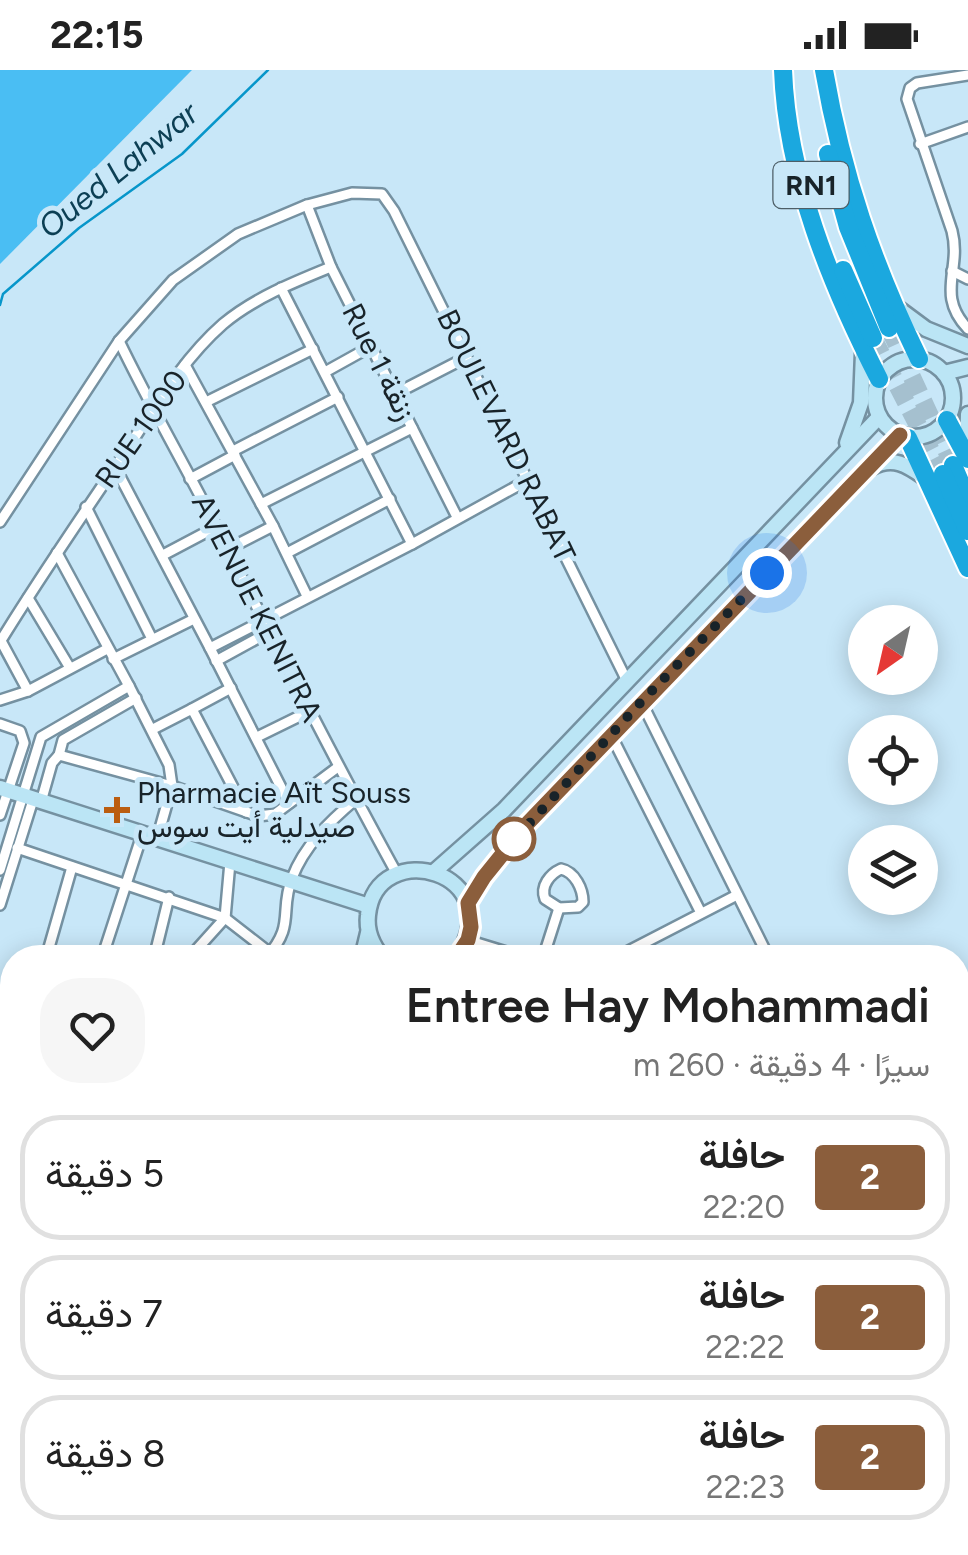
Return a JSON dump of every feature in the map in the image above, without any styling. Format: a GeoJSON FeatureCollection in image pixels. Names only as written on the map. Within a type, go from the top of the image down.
{"type":"FeatureCollection","features":[{"type":"Feature","properties":{"kind":"highway"},"geometry":{"type":"LineString","coordinates":[[782,70],[796,156],[816,231],[875,338],[880,378]]}},
{"type":"Feature","properties":{"kind":"highway","name":"RN1"},"geometry":{"type":"LineString","coordinates":[[792,70],[808,176],[835,252],[875,338]]}},
{"type":"Feature","properties":{"kind":"highway","name":"RN1"},"geometry":{"type":"LineString","coordinates":[[816,70],[835,184],[875,338]]}},
{"type":"Feature","properties":{"kind":"highway"},"geometry":{"type":"LineString","coordinates":[[824,70],[847,182],[893,304],[920,359]]}},
{"type":"Feature","properties":{"kind":"highway"},"geometry":{"type":"LineString","coordinates":[[947,420],[968,568]]}},
{"type":"Feature","properties":{"kind":"highway"},"geometry":{"type":"LineString","coordinates":[[904,436],[951,466],[968,500]]}},
{"type":"Feature","properties":{"kind":"highway"},"geometry":{"type":"LineString","coordinates":[[951,466],[968,531]]}},
{"type":"Feature","properties":{"kind":"main road"},"geometry":{"type":"LineString","coordinates":[[893,304],[926,328],[968,346]]}},
{"type":"Feature","properties":{"kind":"main road"},"geometry":{"type":"LineString","coordinates":[[840,457],[861,403],[875,338]]}},
{"type":"Feature","properties":{"kind":"main road"},"geometry":{"type":"LineString","coordinates":[[468,903],[525,826],[868,470],[904,436],[930,434],[947,420],[954,397],[944,373],[920,359],[904,360],[890,367],[880,378],[874,404],[879,417],[904,436]]}},
{"type":"Feature","properties":{"kind":"main road"},"geometry":{"type":"LineString","coordinates":[[944,373],[968,367]]}},
{"type":"Feature","properties":{"kind":"main road"},"geometry":{"type":"LineString","coordinates":[[954,397],[968,389]]}},
{"type":"Feature","properties":{"kind":"main road"},"geometry":{"type":"LineString","coordinates":[[868,470],[892,462],[951,466],[968,414]]}},
{"type":"Feature","properties":{"kind":"main road"},"geometry":{"type":"LineString","coordinates":[[435,871],[504,810],[879,417]]}},
{"type":"Feature","properties":{"kind":"main road"},"geometry":{"type":"LineString","coordinates":[[4,789],[369,906]]}},
{"type":"Feature","properties":{"kind":"main road"},"geometry":{"type":"LineString","coordinates":[[365,945],[369,906],[384,882],[415,869],[435,871],[460,889],[468,903],[471,927],[465,945]]}},
{"type":"Feature","properties":{"kind":"main road"},"geometry":{"type":"LineString","coordinates":[[368,932],[376,945]]}},
{"type":"Feature","properties":{"kind":"street"},"geometry":{"type":"LineString","coordinates":[[968,76],[924,81],[910,88],[907,102],[952,231],[956,248],[952,302],[968,329]]}},
{"type":"Feature","properties":{"kind":"street"},"geometry":{"type":"LineString","coordinates":[[920,144],[968,127]]}},
{"type":"Feature","properties":{"kind":"street","name":"BOULEVARD RABAT"},"geometry":{"type":"LineString","coordinates":[[306,206],[352,193],[382,194],[394,211],[627,681]]}},
{"type":"Feature","properties":{"kind":"street"},"geometry":{"type":"LineString","coordinates":[[0,522],[119,340],[173,280],[238,234],[306,206]]}},
{"type":"Feature","properties":{"kind":"street","name":"Rue 1 زنقة"},"geometry":{"type":"LineString","coordinates":[[306,206],[331,267],[457,517]]}},
{"type":"Feature","properties":{"kind":"street","name":"RUE 1000"},"geometry":{"type":"LineString","coordinates":[[0,642],[86,507],[185,364],[225,322],[281,288],[331,267]]}},
{"type":"Feature","properties":{"kind":"street"},"geometry":{"type":"LineString","coordinates":[[952,271],[968,279]]}},
{"type":"Feature","properties":{"kind":"street"},"geometry":{"type":"LineString","coordinates":[[281,288],[412,544]]}},
{"type":"Feature","properties":{"kind":"street","name":"AVENUE KENITRA"},"geometry":{"type":"LineString","coordinates":[[119,340],[152,412],[228,549],[396,874]]}},
{"type":"Feature","properties":{"kind":"street"},"geometry":{"type":"LineString","coordinates":[[325,372],[370,347]]}},
{"type":"Feature","properties":{"kind":"street"},"geometry":{"type":"LineString","coordinates":[[206,402],[313,349]]}},
{"type":"Feature","properties":{"kind":"street"},"geometry":{"type":"LineString","coordinates":[[395,394],[466,357]]}},
{"type":"Feature","properties":{"kind":"street"},"geometry":{"type":"LineString","coordinates":[[185,364],[307,596]]}},
{"type":"Feature","properties":{"kind":"street"},"geometry":{"type":"LineString","coordinates":[[190,478],[338,397]]}},
{"type":"Feature","properties":{"kind":"street"},"geometry":{"type":"LineString","coordinates":[[261,504],[412,428]]}},
{"type":"Feature","properties":{"kind":"street"},"geometry":{"type":"LineString","coordinates":[[115,467],[164,554],[289,803]]}},
{"type":"Feature","properties":{"kind":"street"},"geometry":{"type":"LineString","coordinates":[[210,648],[528,480]]}},
{"type":"Feature","properties":{"kind":"street"},"geometry":{"type":"LineString","coordinates":[[286,553],[390,499]]}},
{"type":"Feature","properties":{"kind":"street"},"geometry":{"type":"LineString","coordinates":[[86,507],[152,640]]}},
{"type":"Feature","properties":{"kind":"street"},"geometry":{"type":"LineString","coordinates":[[228,549],[273,526]]}},
{"type":"Feature","properties":{"kind":"street"},"geometry":{"type":"LineString","coordinates":[[164,554],[216,528]]}},
{"type":"Feature","properties":{"kind":"street"},"geometry":{"type":"LineString","coordinates":[[57,553],[153,728],[169,766],[172,786],[127,883],[106,945]]}},
{"type":"Feature","properties":{"kind":"street"},"geometry":{"type":"LineString","coordinates":[[28,598],[70,668]]}},
{"type":"Feature","properties":{"kind":"street"},"geometry":{"type":"LineString","coordinates":[[0,700],[28,691],[70,668],[152,640],[194,619]]}},
{"type":"Feature","properties":{"kind":"street"},"geometry":{"type":"LineString","coordinates":[[216,661],[268,632]]}},
{"type":"Feature","properties":{"kind":"street"},"geometry":{"type":"LineString","coordinates":[[0,642],[28,691]]}},
{"type":"Feature","properties":{"kind":"street"},"geometry":{"type":"LineString","coordinates":[[0,905],[32,799],[42,737],[129,686]]}},
{"type":"Feature","properties":{"kind":"street"},"geometry":{"type":"LineString","coordinates":[[153,728],[231,688]]}},
{"type":"Feature","properties":{"kind":"street"},"geometry":{"type":"LineString","coordinates":[[0,870],[32,799],[59,755],[62,740],[136,698]]}},
{"type":"Feature","properties":{"kind":"street"},"geometry":{"type":"LineString","coordinates":[[642,701],[762,945]]}},
{"type":"Feature","properties":{"kind":"street"},"geometry":{"type":"LineString","coordinates":[[192,710],[246,812]]}},
{"type":"Feature","properties":{"kind":"street"},"geometry":{"type":"LineString","coordinates":[[257,737],[310,712]]}},
{"type":"Feature","properties":{"kind":"street"},"geometry":{"type":"LineString","coordinates":[[0,724],[24,737],[4,789],[0,815]]}},
{"type":"Feature","properties":{"kind":"street"},"geometry":{"type":"LineString","coordinates":[[611,735],[701,913]]}},
{"type":"Feature","properties":{"kind":"street"},"geometry":{"type":"LineString","coordinates":[[59,755],[268,816],[338,767]]}},
{"type":"Feature","properties":{"kind":"street"},"geometry":{"type":"LineString","coordinates":[[274,945],[286,926],[291,880],[322,830],[356,800]]}},
{"type":"Feature","properties":{"kind":"street"},"geometry":{"type":"LineString","coordinates":[[17,848],[225,918],[256,945]]}},
{"type":"Feature","properties":{"kind":"street"},"geometry":{"type":"LineString","coordinates":[[200,945],[225,918],[230,862]]}},
{"type":"Feature","properties":{"kind":"street"},"geometry":{"type":"LineString","coordinates":[[50,945],[72,867]]}},
{"type":"Feature","properties":{"kind":"street"},"geometry":{"type":"LineString","coordinates":[[562,869],[572,874],[584,898],[578,907],[559,908],[548,903],[543,894],[550,877],[562,869]]}},
{"type":"Feature","properties":{"kind":"street"},"geometry":{"type":"LineString","coordinates":[[640,945],[737,895]]}},
{"type":"Feature","properties":{"kind":"street"},"geometry":{"type":"LineString","coordinates":[[157,945],[169,897]]}},
{"type":"Feature","properties":{"kind":"street"},"geometry":{"type":"LineString","coordinates":[[548,945],[559,908]]}},
{"type":"Feature","properties":{"kind":"street"},"geometry":{"type":"LineString","coordinates":[[468,940],[484,945]]}},
{"type":"Feature","properties":{"kind":"shaded area"},"geometry":{"type":"Polygon","coordinates":[[[0,70],[192,70],[0,264],[0,70]]]}},
{"type":"Feature","properties":{"kind":"waterway","name":"Oued Lahwar"},"geometry":{"type":"LineString","coordinates":[[0,305],[3,294],[79,228],[182,154],[268,70]]}},
{"type":"Feature","properties":{"kind":"tunnel"},"geometry":{"type":"LineString","coordinates":[[889,328],[953,465]]}},
{"type":"Feature","properties":{"kind":"tunnel"},"geometry":{"type":"LineString","coordinates":[[873,338],[943,474]]}},
{"type":"Feature","properties":{"kind":"bus line","name":"2"},"geometry":{"type":"LineString","coordinates":[[465,945],[471,927],[468,903],[525,826],[900,435]]}},
{"type":"Feature","properties":{"kind":"place","name":"Pharmacie Aït Souss صيدلية أيت سوس"},"geometry":{"type":"Point","coordinates":[117,810]}},
{"type":"Feature","properties":{"kind":"route"},"geometry":{"type":"LineString","coordinates":[[514,839],[504,851],[767,573]]}}]}
